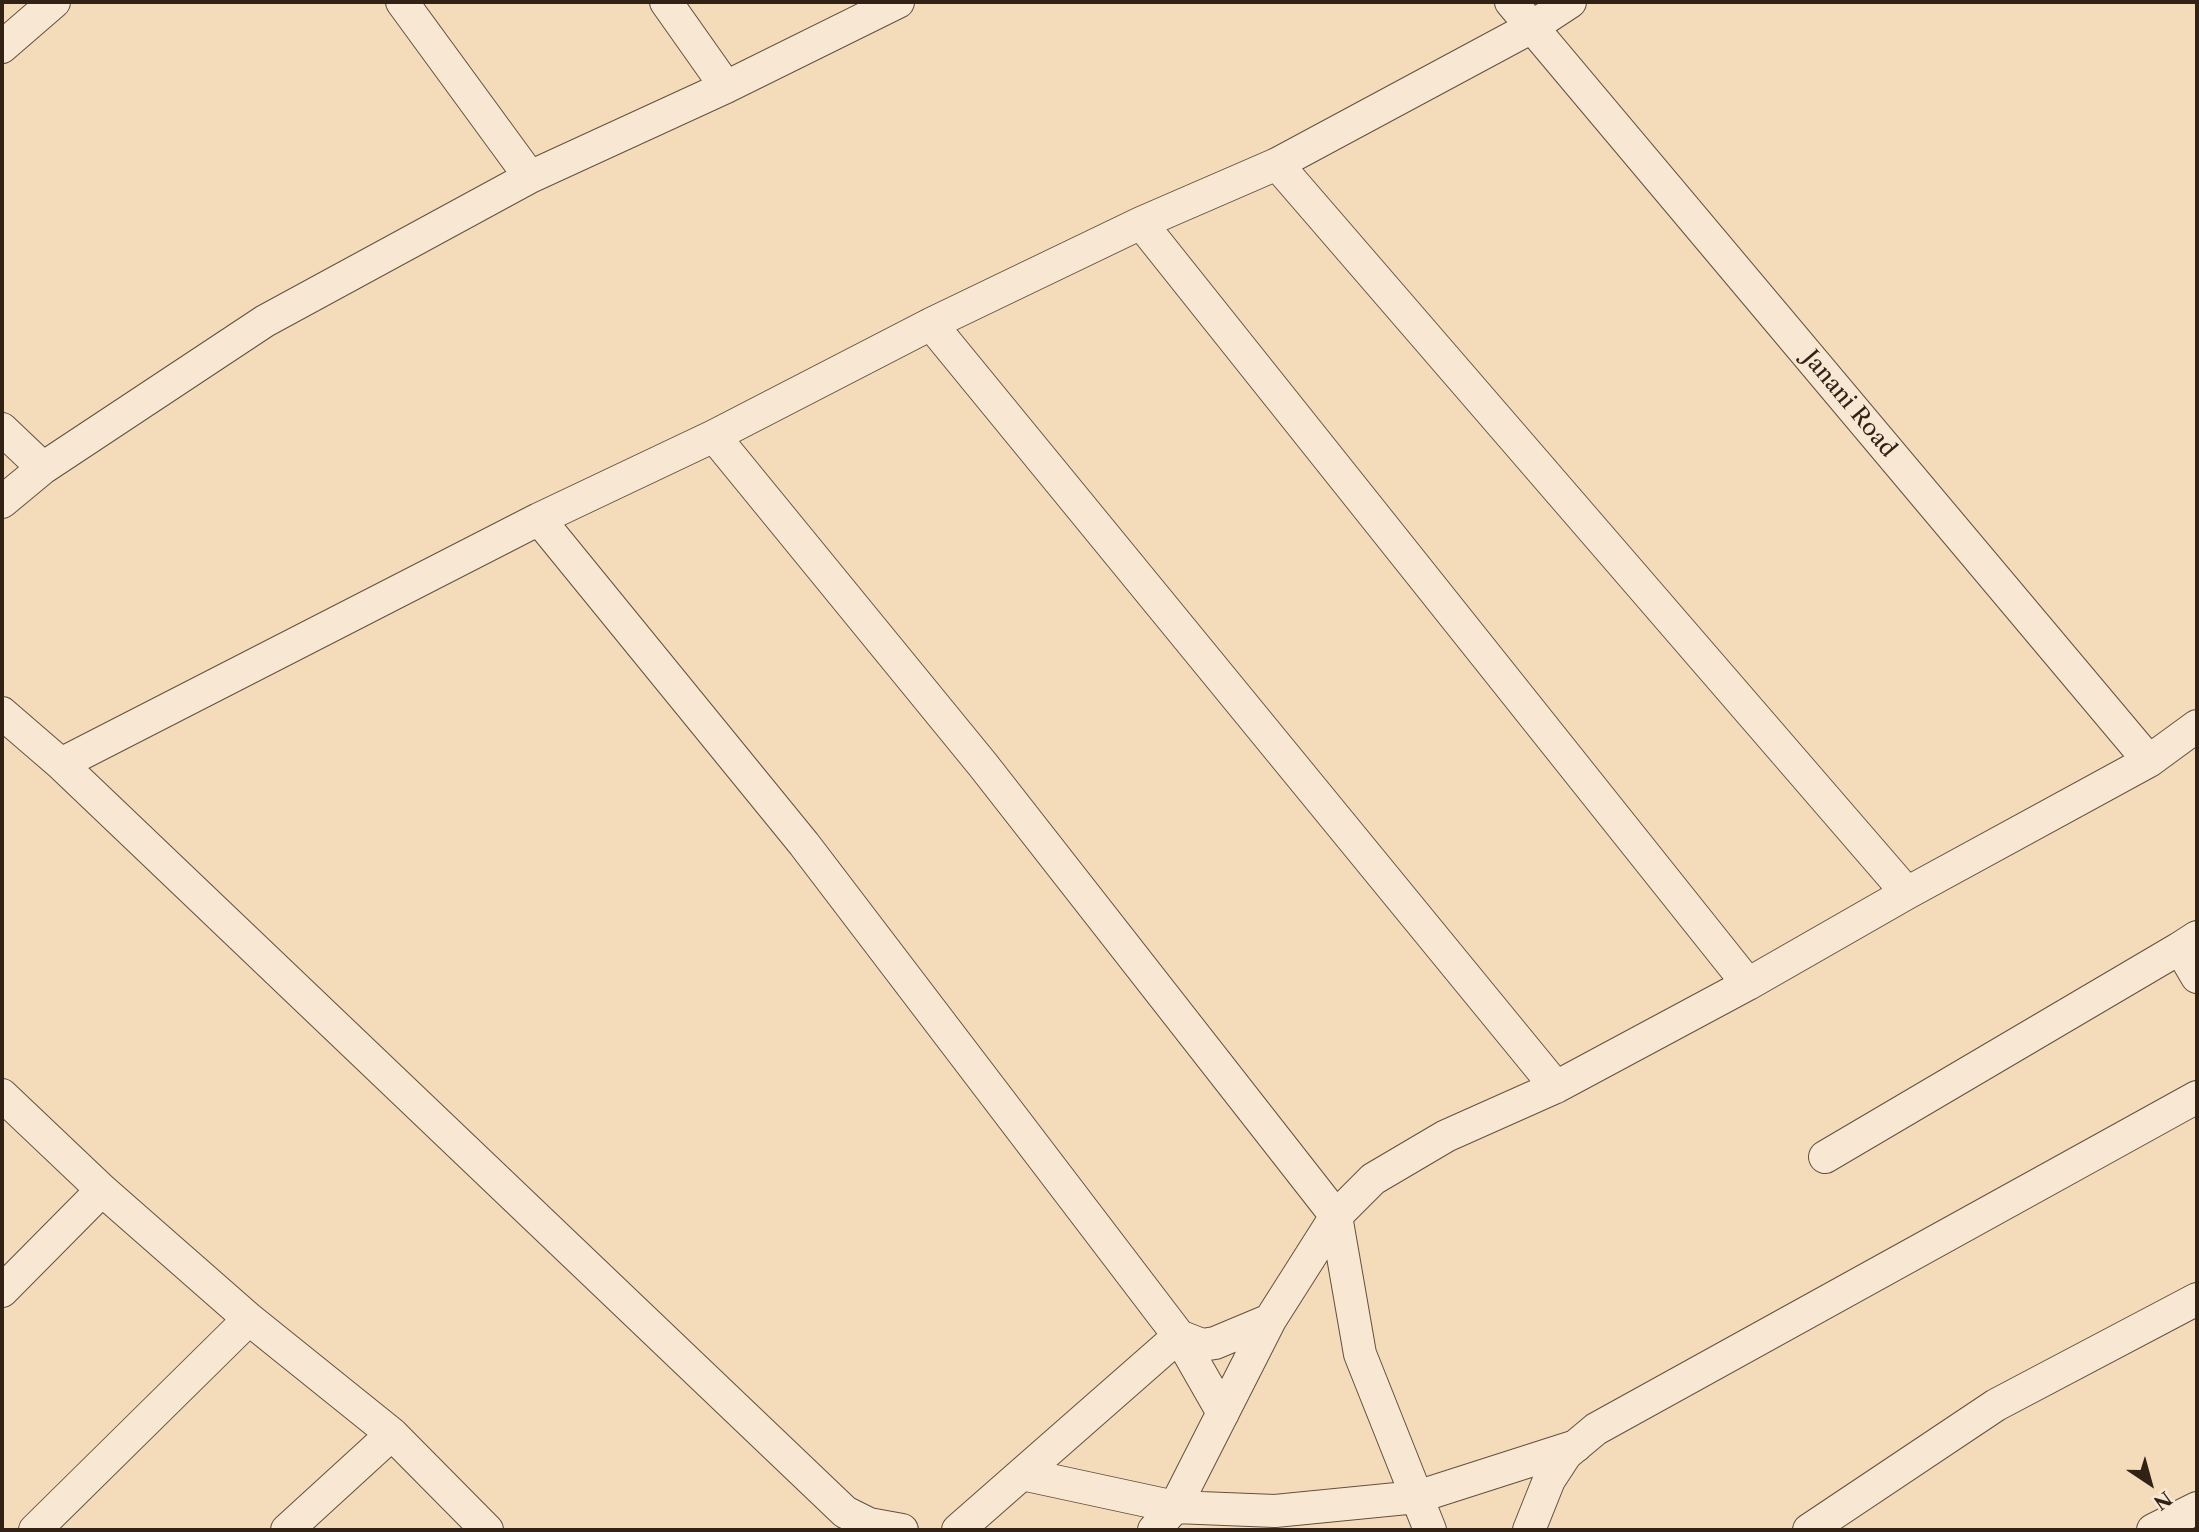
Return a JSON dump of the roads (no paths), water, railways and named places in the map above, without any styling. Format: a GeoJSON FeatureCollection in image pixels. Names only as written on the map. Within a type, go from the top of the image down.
{"type":"FeatureCollection","features":[{"type":"Feature","properties":{"kind":"street"},"geometry":{"type":"LineString","coordinates":[[2,47],[54,2]]}},
{"type":"Feature","properties":{"kind":"street"},"geometry":{"type":"LineString","coordinates":[[402,2],[530,177]]}},
{"type":"Feature","properties":{"kind":"street"},"geometry":{"type":"LineString","coordinates":[[666,2],[726,88]]}},
{"type":"Feature","properties":{"kind":"street"},"geometry":{"type":"LineString","coordinates":[[2,502],[43,468],[265,321],[530,177],[726,88],[898,2]]}},
{"type":"Feature","properties":{"kind":"street","name":"Janani Road"},"geometry":{"type":"LineString","coordinates":[[1511,2],[2150,761]]}},
{"type":"Feature","properties":{"kind":"street"},"geometry":{"type":"LineString","coordinates":[[61,764],[539,519],[714,436],[931,324],[1141,223],[1277,164],[1532,27],[1570,2]]}},
{"type":"Feature","properties":{"kind":"street"},"geometry":{"type":"LineString","coordinates":[[1277,164],[1907,893]]}},
{"type":"Feature","properties":{"kind":"street"},"geometry":{"type":"LineString","coordinates":[[1141,223],[1748,984]]}},
{"type":"Feature","properties":{"kind":"street"},"geometry":{"type":"LineString","coordinates":[[931,324],[1556,1087]]}},
{"type":"Feature","properties":{"kind":"street"},"geometry":{"type":"LineString","coordinates":[[2,429],[43,468]]}},
{"type":"Feature","properties":{"kind":"street"},"geometry":{"type":"LineString","coordinates":[[714,436],[983,765],[1336,1216],[1360,1354],[1430,1530]]}},
{"type":"Feature","properties":{"kind":"street"},"geometry":{"type":"LineString","coordinates":[[539,519],[804,844],[1179,1336],[1223,1413]]}},
{"type":"Feature","properties":{"kind":"street"},"geometry":{"type":"LineString","coordinates":[[2,713],[61,764],[845,1512],[869,1524],[902,1530]]}},
{"type":"Feature","properties":{"kind":"street"},"geometry":{"type":"LineString","coordinates":[[1154,1530],[1175,1507],[1270,1320],[1336,1216],[1373,1179],[1436,1142],[1556,1087],[1748,984],[1907,893],[2150,761],[2197,726]]}},
{"type":"Feature","properties":{"kind":"street"},"geometry":{"type":"LineString","coordinates":[[1825,1157],[2189,943],[2197,977]]}},
{"type":"Feature","properties":{"kind":"street"},"geometry":{"type":"LineString","coordinates":[[2,1095],[102,1190],[250,1319],[392,1434],[487,1530]]}},
{"type":"Feature","properties":{"kind":"street"},"geometry":{"type":"LineString","coordinates":[[1529,1530],[1549,1480],[1566,1454],[1596,1429],[2197,1097]]}},
{"type":"Feature","properties":{"kind":"street"},"geometry":{"type":"LineString","coordinates":[[2,1291],[102,1190]]}},
{"type":"Feature","properties":{"kind":"street"},"geometry":{"type":"LineString","coordinates":[[1809,1530],[1996,1405],[2197,1299]]}},
{"type":"Feature","properties":{"kind":"street"},"geometry":{"type":"LineString","coordinates":[[35,1530],[250,1319]]}},
{"type":"Feature","properties":{"kind":"street"},"geometry":{"type":"LineString","coordinates":[[1179,1336],[1202,1345],[1214,1343],[1270,1320]]}},
{"type":"Feature","properties":{"kind":"street"},"geometry":{"type":"LineString","coordinates":[[958,1530],[1179,1336]]}},
{"type":"Feature","properties":{"kind":"street"},"geometry":{"type":"LineString","coordinates":[[286,1530],[392,1434]]}},
{"type":"Feature","properties":{"kind":"street"},"geometry":{"type":"LineString","coordinates":[[1022,1474],[1175,1507],[1275,1511],[1417,1497],[1577,1445]]}},
{"type":"Feature","properties":{"kind":"street"},"geometry":{"type":"LineString","coordinates":[[2153,1530],[2197,1508]]}}]}
